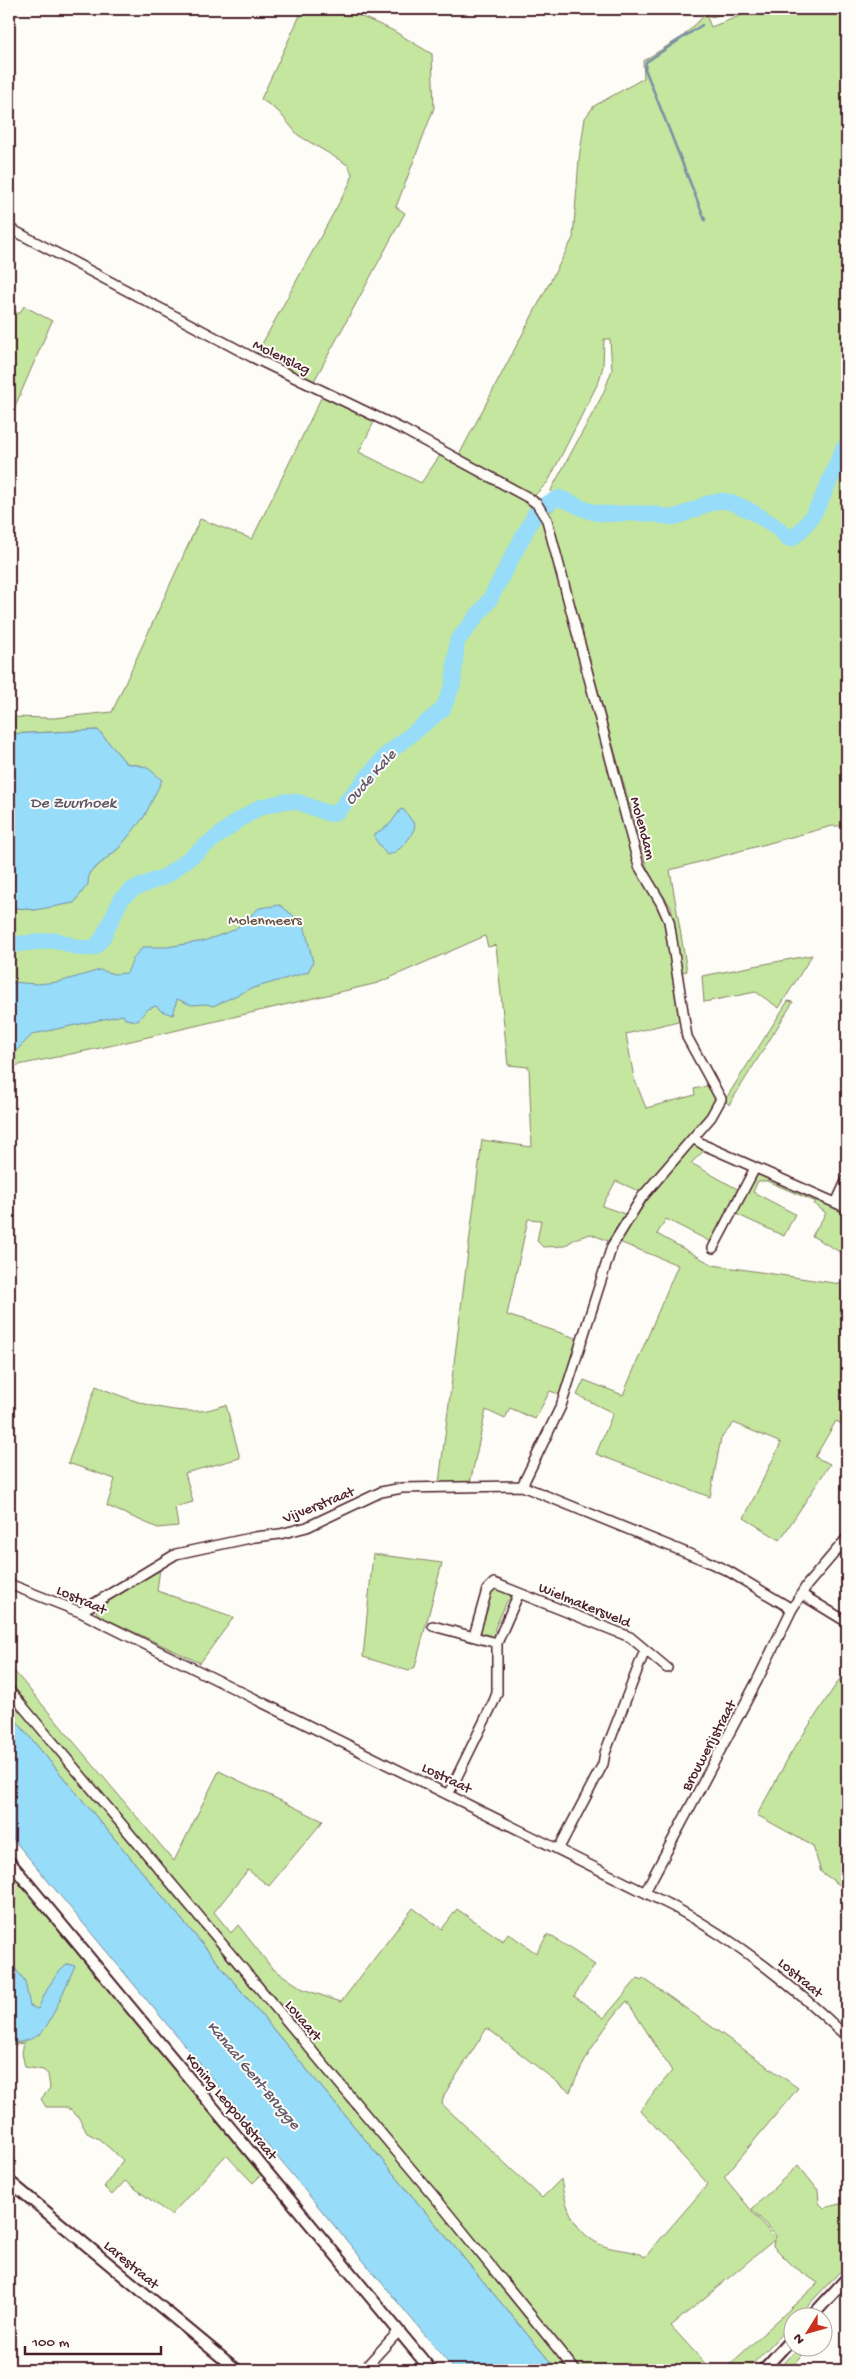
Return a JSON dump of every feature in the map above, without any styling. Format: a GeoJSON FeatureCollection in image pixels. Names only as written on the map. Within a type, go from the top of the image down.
{"type":"FeatureCollection","features":[{"type":"Feature","properties":{"kind":"street","name":"Molenslag"},"geometry":{"type":"LineString","coordinates":[[9,228],[252,357],[404,430],[541,509]]}},
{"type":"Feature","properties":{"kind":"street","name":"Molendam"},"geometry":{"type":"LineString","coordinates":[[541,509],[639,866],[661,903],[669,921],[687,1037],[721,1099],[716,1110],[693,1138]]}},
{"type":"Feature","properties":{"kind":"street"},"geometry":{"type":"LineString","coordinates":[[792,1609],[728,1571],[704,1560],[522,1486],[561,1406],[612,1246],[637,1203],[693,1138],[704,1145],[847,1208]]}},
{"type":"Feature","properties":{"kind":"street"},"geometry":{"type":"LineString","coordinates":[[713,1248],[755,1168]]}},
{"type":"Feature","properties":{"kind":"street"},"geometry":{"type":"LineString","coordinates":[[836,1203],[847,1179]]}},
{"type":"Feature","properties":{"kind":"street","name":"Vijverstraat"},"geometry":{"type":"LineString","coordinates":[[80,1612],[176,1554],[255,1537],[280,1534],[306,1527],[381,1492],[402,1488],[522,1486]]}},
{"type":"Feature","properties":{"kind":"street","name":"Brouwerijstraat"},"geometry":{"type":"LineString","coordinates":[[645,1892],[757,1681],[792,1609],[801,1594],[847,1538]]}},
{"type":"Feature","properties":{"kind":"street"},"geometry":{"type":"LineString","coordinates":[[474,1636],[487,1590],[494,1583],[519,1593]]}},
{"type":"Feature","properties":{"kind":"street","name":"Lostraat"},"geometry":{"type":"LineString","coordinates":[[9,1584],[80,1612],[645,1892],[698,1921],[751,1955],[784,1979],[847,2037]]}},
{"type":"Feature","properties":{"kind":"street","name":"Wielmakersveld"},"geometry":{"type":"LineString","coordinates":[[449,1794],[497,1693],[498,1643],[519,1593],[630,1637],[667,1668]]}},
{"type":"Feature","properties":{"kind":"street"},"geometry":{"type":"LineString","coordinates":[[801,1594],[847,1622]]}},
{"type":"Feature","properties":{"kind":"street"},"geometry":{"type":"LineString","coordinates":[[433,1626],[498,1643]]}},
{"type":"Feature","properties":{"kind":"street"},"geometry":{"type":"LineString","coordinates":[[559,1848],[603,1764],[645,1650]]}},
{"type":"Feature","properties":{"kind":"street","name":"Lovaart"},"geometry":{"type":"LineString","coordinates":[[9,1690],[419,2178],[575,2370]]}},
{"type":"Feature","properties":{"kind":"street","name":"Koning Leopoldstraat"},"geometry":{"type":"LineString","coordinates":[[9,1861],[431,2370]]}},
{"type":"Feature","properties":{"kind":"street","name":"Larestraat"},"geometry":{"type":"LineString","coordinates":[[9,2181],[231,2368]]}},
{"type":"Feature","properties":{"kind":"street"},"geometry":{"type":"LineString","coordinates":[[821,2306],[847,2278]]}},
{"type":"Feature","properties":{"kind":"street"},"geometry":{"type":"LineString","coordinates":[[363,2370],[399,2331]]}},
{"type":"Feature","properties":{"kind":"street"},"geometry":{"type":"LineString","coordinates":[[762,2370],[784,2347]]}},
{"type":"Feature","properties":{"kind":"green space"},"geometry":{"type":"Polygon","coordinates":[[[303,9],[344,9],[392,30],[432,54],[434,108],[396,207],[405,213],[313,383],[256,355],[351,181],[352,174],[348,165],[298,135],[279,112],[261,99],[303,9]]]}},
{"type":"Feature","properties":{"kind":"green space"},"geometry":{"type":"Polygon","coordinates":[[[702,9],[736,9],[712,17],[706,15],[711,27],[758,9],[847,9],[847,826],[832,826],[670,870],[687,971],[682,972],[671,907],[652,879],[646,865],[549,512],[559,505],[564,505],[605,518],[650,518],[663,520],[686,518],[715,505],[736,508],[784,539],[789,535],[748,509],[722,497],[708,500],[684,511],[664,514],[651,510],[590,508],[553,498],[551,490],[603,394],[612,370],[610,339],[604,339],[603,366],[599,381],[548,482],[534,496],[459,455],[573,238],[579,159],[585,118],[594,106],[644,78],[643,61],[682,37],[705,15],[702,9]]]}},
{"type":"Feature","properties":{"kind":"green space"},"geometry":{"type":"Polygon","coordinates":[[[24,306],[52,321],[13,411],[9,409],[9,308],[19,314],[24,306]]]}},
{"type":"Feature","properties":{"kind":"green space"},"geometry":{"type":"Polygon","coordinates":[[[322,396],[375,420],[359,452],[421,483],[441,454],[530,504],[531,510],[508,551],[486,599],[466,626],[472,628],[498,594],[522,542],[534,524],[542,518],[635,862],[665,921],[682,1020],[626,1034],[634,1078],[646,1108],[695,1095],[694,1089],[711,1085],[717,1100],[716,1106],[641,1192],[616,1181],[602,1206],[625,1214],[608,1241],[591,1234],[577,1238],[564,1246],[543,1247],[537,1241],[541,1220],[528,1219],[507,1315],[579,1339],[561,1395],[550,1391],[535,1419],[510,1408],[505,1419],[486,1410],[470,1483],[439,1483],[482,1140],[532,1147],[529,1067],[508,1065],[496,945],[488,947],[485,936],[378,983],[114,1045],[9,1067],[9,907],[35,910],[89,873],[119,848],[147,767],[126,763],[98,730],[9,734],[9,717],[54,718],[112,712],[200,519],[252,539],[322,396]],[[294,797],[275,798],[258,803],[234,818],[165,873],[169,880],[228,834],[262,812],[277,806],[292,805],[323,819],[335,808],[325,808],[294,797]]]}},
{"type":"Feature","properties":{"kind":"green space"},"geometry":{"type":"Polygon","coordinates":[[[812,955],[779,1008],[756,992],[704,1002],[702,976],[812,955]]]}},
{"type":"Feature","properties":{"kind":"green space"},"geometry":{"type":"Polygon","coordinates":[[[788,1001],[793,1002],[729,1105],[725,1100],[788,1001]]]}},
{"type":"Feature","properties":{"kind":"green space"},"geometry":{"type":"Polygon","coordinates":[[[694,1143],[706,1149],[691,1163],[739,1190],[711,1242],[666,1219],[657,1234],[713,1265],[847,1285],[847,1427],[836,1421],[815,1457],[830,1464],[780,1540],[744,1518],[781,1443],[734,1423],[721,1438],[710,1497],[596,1454],[613,1413],[577,1395],[584,1380],[623,1395],[678,1265],[619,1242],[643,1206],[694,1143]]]}},
{"type":"Feature","properties":{"kind":"green space"},"geometry":{"type":"Polygon","coordinates":[[[760,1173],[847,1212],[847,1256],[812,1236],[826,1213],[814,1204],[816,1202],[767,1181],[758,1181],[753,1192],[795,1214],[784,1236],[736,1214],[756,1176],[760,1173]]]}},
{"type":"Feature","properties":{"kind":"green space"},"geometry":{"type":"Polygon","coordinates":[[[96,1386],[133,1400],[172,1410],[202,1411],[226,1405],[240,1458],[185,1473],[193,1502],[175,1507],[178,1526],[158,1528],[107,1506],[115,1479],[68,1463],[96,1386]]]}},
{"type":"Feature","properties":{"kind":"green space"},"geometry":{"type":"Polygon","coordinates":[[[373,1554],[442,1563],[415,1667],[409,1671],[363,1657],[373,1554]]]}},
{"type":"Feature","properties":{"kind":"green space"},"geometry":{"type":"Polygon","coordinates":[[[160,1568],[157,1591],[234,1617],[200,1663],[100,1616],[96,1612],[97,1607],[160,1568]]]}},
{"type":"Feature","properties":{"kind":"green space"},"geometry":{"type":"Polygon","coordinates":[[[495,1587],[510,1593],[511,1598],[507,1601],[495,1628],[495,1636],[492,1638],[480,1632],[490,1591],[495,1587]]]}},
{"type":"Feature","properties":{"kind":"green space"},"geometry":{"type":"Polygon","coordinates":[[[9,1665],[174,1861],[219,1771],[323,1821],[269,1886],[248,1870],[214,1912],[231,1933],[238,1925],[272,1968],[303,1989],[341,2002],[413,1908],[442,1929],[457,1909],[503,1941],[508,1933],[536,1953],[548,1934],[595,1965],[574,1996],[604,2018],[638,1978],[641,1980],[643,1978],[798,2088],[724,2177],[775,2239],[776,2236],[752,2209],[798,2165],[818,2190],[819,2203],[824,2208],[847,2202],[847,2264],[807,2306],[793,2306],[818,2283],[793,2266],[773,2246],[774,2240],[671,2326],[711,2370],[557,2370],[9,1712],[9,1665]],[[627,2001],[594,2044],[570,2092],[487,2028],[444,2095],[442,2104],[542,2198],[561,2179],[565,2200],[573,2219],[586,2235],[604,2246],[645,2257],[708,2184],[640,2110],[672,2071],[627,2001]]]}},
{"type":"Feature","properties":{"kind":"green space"},"geometry":{"type":"Polygon","coordinates":[[[847,1668],[847,1890],[821,1872],[813,1846],[757,1815],[791,1753],[847,1668]]]}},
{"type":"Feature","properties":{"kind":"green space"},"geometry":{"type":"Polygon","coordinates":[[[9,1871],[262,2174],[253,2183],[226,2155],[171,2215],[125,2181],[112,2195],[104,2187],[123,2160],[99,2139],[87,2133],[79,2118],[72,2111],[65,2107],[46,2107],[41,2099],[50,2088],[48,2074],[43,2070],[25,2067],[22,2053],[24,2043],[9,2045],[9,1871]]]}},
{"type":"Feature","properties":{"kind":"green space"},"geometry":{"type":"Polygon","coordinates":[[[784,2314],[784,2331],[747,2370],[724,2370],[784,2314]]]}},
{"type":"Feature","properties":{"kind":"green space"},"geometry":{"type":"Polygon","coordinates":[[[791,2356],[802,2356],[790,2370],[778,2370],[791,2356]]]}},
{"type":"Feature","properties":{"kind":"water","name":"De Zuurhoek"},"geometry":{"type":"Polygon","coordinates":[[[98,730],[126,763],[147,767],[162,780],[144,817],[119,848],[89,873],[88,884],[74,903],[35,910],[9,907],[9,734],[98,730]]]}},
{"type":"Feature","properties":{"kind":"water"},"geometry":{"type":"Polygon","coordinates":[[[401,809],[404,810],[415,825],[414,830],[401,848],[387,855],[374,835],[390,824],[401,809]]]}},
{"type":"Feature","properties":{"kind":"water","name":"Molenmeers"},"geometry":{"type":"Polygon","coordinates":[[[280,905],[304,924],[313,962],[308,972],[250,989],[213,1006],[207,1004],[191,1005],[177,999],[173,1015],[161,1011],[156,1006],[146,1010],[138,1021],[125,1019],[123,1015],[33,1034],[15,1052],[9,1053],[9,984],[11,982],[36,984],[59,982],[100,970],[114,974],[127,973],[134,957],[143,947],[167,947],[204,941],[234,930],[259,908],[280,905]]]}},
{"type":"Feature","properties":{"kind":"water","name":"Kanaal Gent-Brugge"},"geometry":{"type":"Polygon","coordinates":[[[9,1712],[557,2370],[454,2370],[9,1834],[9,1712]]]}},
{"type":"Feature","properties":{"kind":"water"},"geometry":{"type":"Polygon","coordinates":[[[9,1961],[25,1981],[30,2006],[38,2009],[47,1990],[58,1974],[68,1964],[75,1966],[43,2031],[32,2039],[9,2044],[9,1961]]]}},
{"type":"Feature","properties":{"kind":"waterway"},"geometry":{"type":"LineString","coordinates":[[702,25],[646,62],[645,69],[705,220]]}},
{"type":"Feature","properties":{"kind":"waterway","name":"Oude Kale"},"geometry":{"type":"LineString","coordinates":[[546,504],[559,498],[587,510],[603,514],[644,513],[674,517],[706,504],[725,501],[759,516],[776,527],[787,538],[791,539],[801,531],[816,510],[843,449],[847,445]]}},
{"type":"Feature","properties":{"kind":"waterway","name":"Oude Kale"},"geometry":{"type":"LineString","coordinates":[[9,945],[56,940],[79,948],[94,948],[102,939],[122,898],[133,889],[166,876],[236,822],[260,807],[286,801],[298,802],[330,814],[338,811],[387,754],[443,709],[453,684],[457,641],[489,601],[535,514]]}}]}
